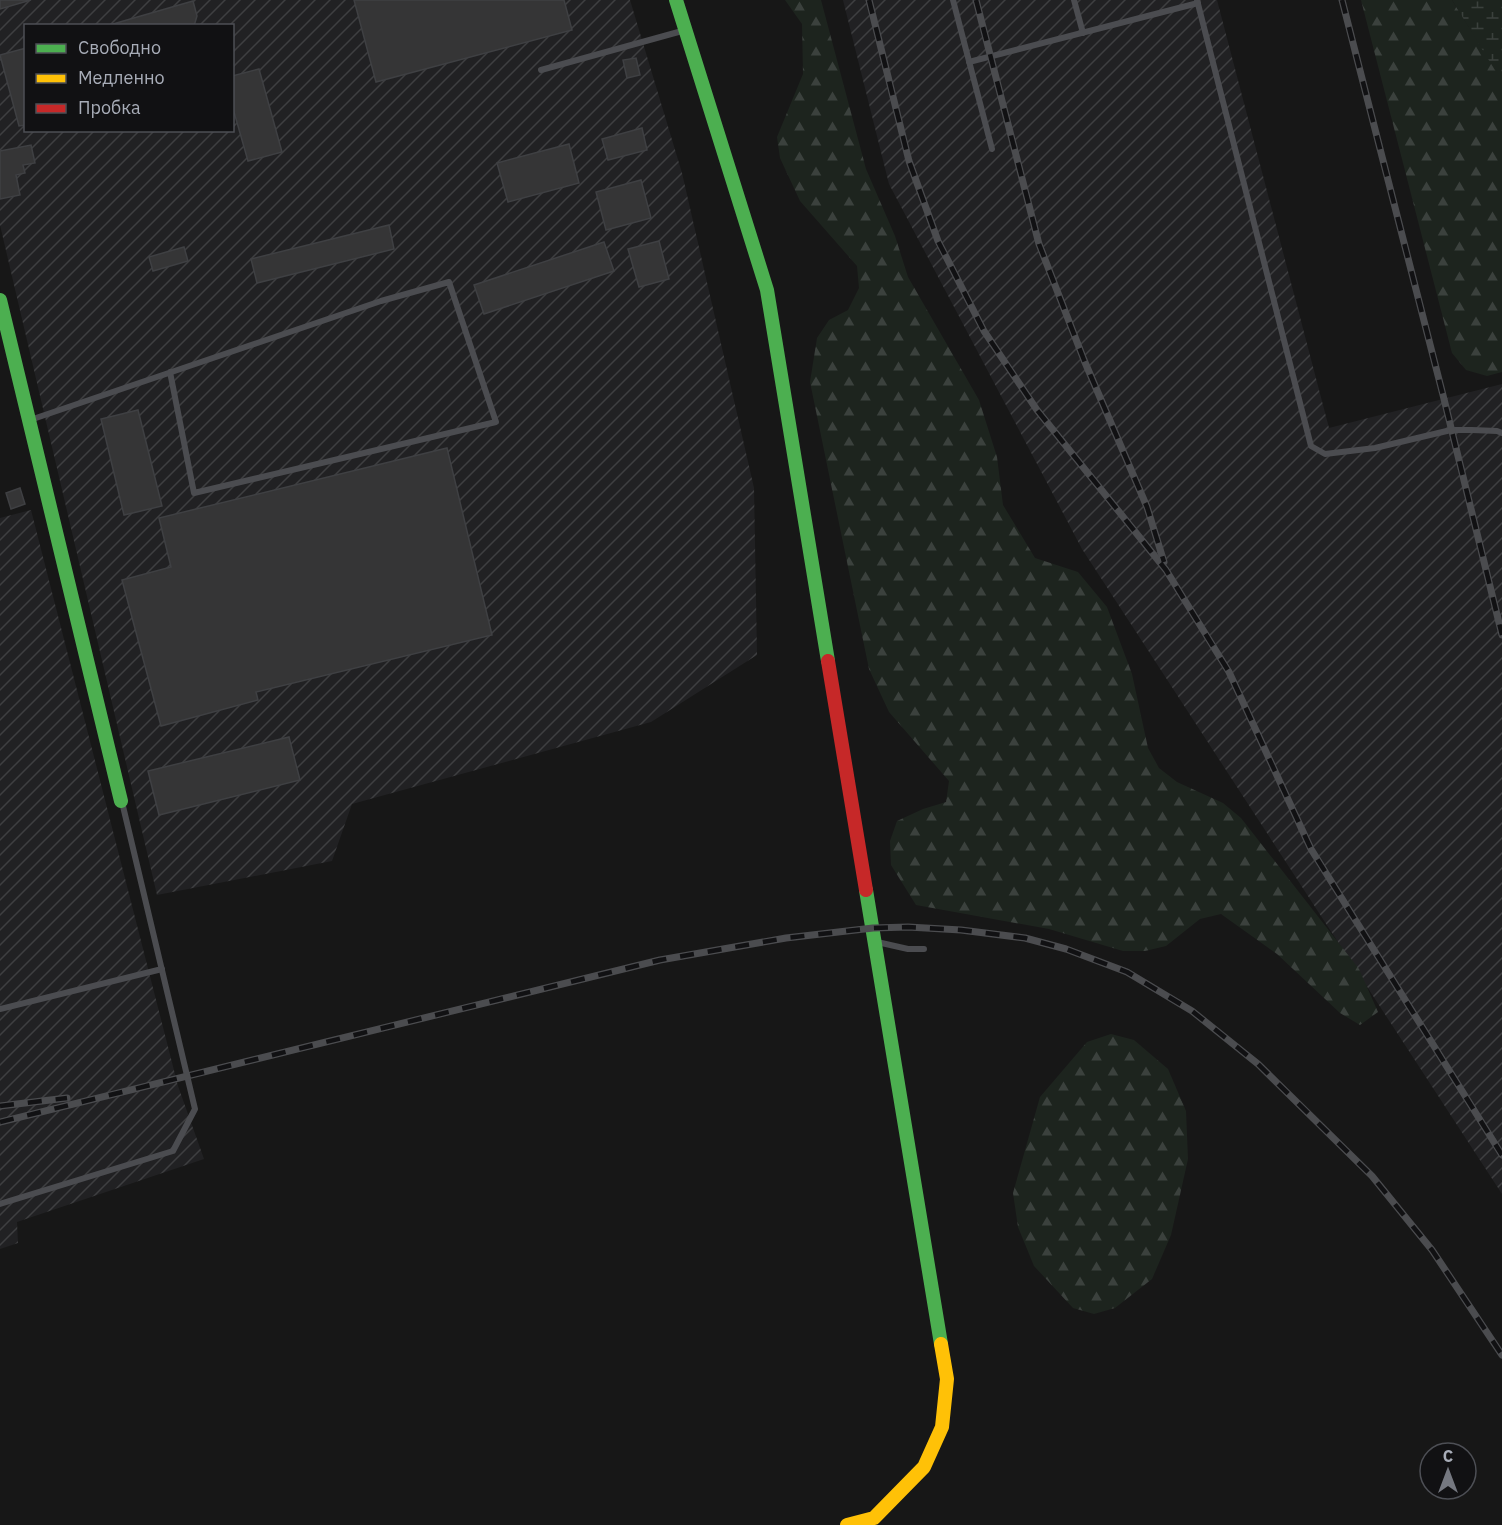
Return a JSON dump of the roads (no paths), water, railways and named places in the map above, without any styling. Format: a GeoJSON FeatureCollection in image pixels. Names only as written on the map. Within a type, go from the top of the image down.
{"type":"FeatureCollection","features":[{"type":"Feature","properties":{"kind":"street"},"geometry":{"type":"LineString","coordinates":[[676,0],[767,290],[947,1380],[942,1427],[924,1467],[874,1518],[847,1525]]}},
{"type":"Feature","properties":{"kind":"street"},"geometry":{"type":"LineString","coordinates":[[0,300],[122,801]]}},
{"type":"Feature","properties":{"kind":"lane"},"geometry":{"type":"LineString","coordinates":[[953,0],[992,149]]}},
{"type":"Feature","properties":{"kind":"lane"},"geometry":{"type":"LineString","coordinates":[[1074,0],[1083,33]]}},
{"type":"Feature","properties":{"kind":"lane"},"geometry":{"type":"LineString","coordinates":[[969,62],[1198,2],[1311,446],[1325,454],[1376,448],[1451,430],[1502,433]]}},
{"type":"Feature","properties":{"kind":"lane"},"geometry":{"type":"LineString","coordinates":[[541,70],[685,30]]}},
{"type":"Feature","properties":{"kind":"lane"},"geometry":{"type":"LineString","coordinates":[[29,420],[170,372],[381,301],[449,282],[496,422],[194,493],[170,372]]}},
{"type":"Feature","properties":{"kind":"lane"},"geometry":{"type":"LineString","coordinates":[[0,1204],[173,1151],[195,1109],[122,801]]}},
{"type":"Feature","properties":{"kind":"lane"},"geometry":{"type":"LineString","coordinates":[[875,941],[908,949],[924,949]]}},
{"type":"Feature","properties":{"kind":"lane"},"geometry":{"type":"LineString","coordinates":[[0,1009],[162,969]]}},
{"type":"Feature","properties":{"kind":"railway"},"geometry":{"type":"LineString","coordinates":[[869,0],[909,161],[938,241],[984,331],[1037,410],[1166,570],[1229,672],[1311,849],[1502,1155]]}},
{"type":"Feature","properties":{"kind":"railway"},"geometry":{"type":"LineString","coordinates":[[976,0],[1039,244],[1084,360],[1147,507],[1164,562]]}},
{"type":"Feature","properties":{"kind":"railway"},"geometry":{"type":"LineString","coordinates":[[1342,0],[1502,635]]}},
{"type":"Feature","properties":{"kind":"railway"},"geometry":{"type":"LineString","coordinates":[[0,1122],[660,960],[786,938],[873,928],[961,930],[1025,938],[1066,949],[1127,972],[1192,1011],[1258,1064],[1372,1176],[1432,1250],[1502,1355]]}},
{"type":"Feature","properties":{"kind":"railway"},"geometry":{"type":"LineString","coordinates":[[0,1106],[67,1098]]}}]}
